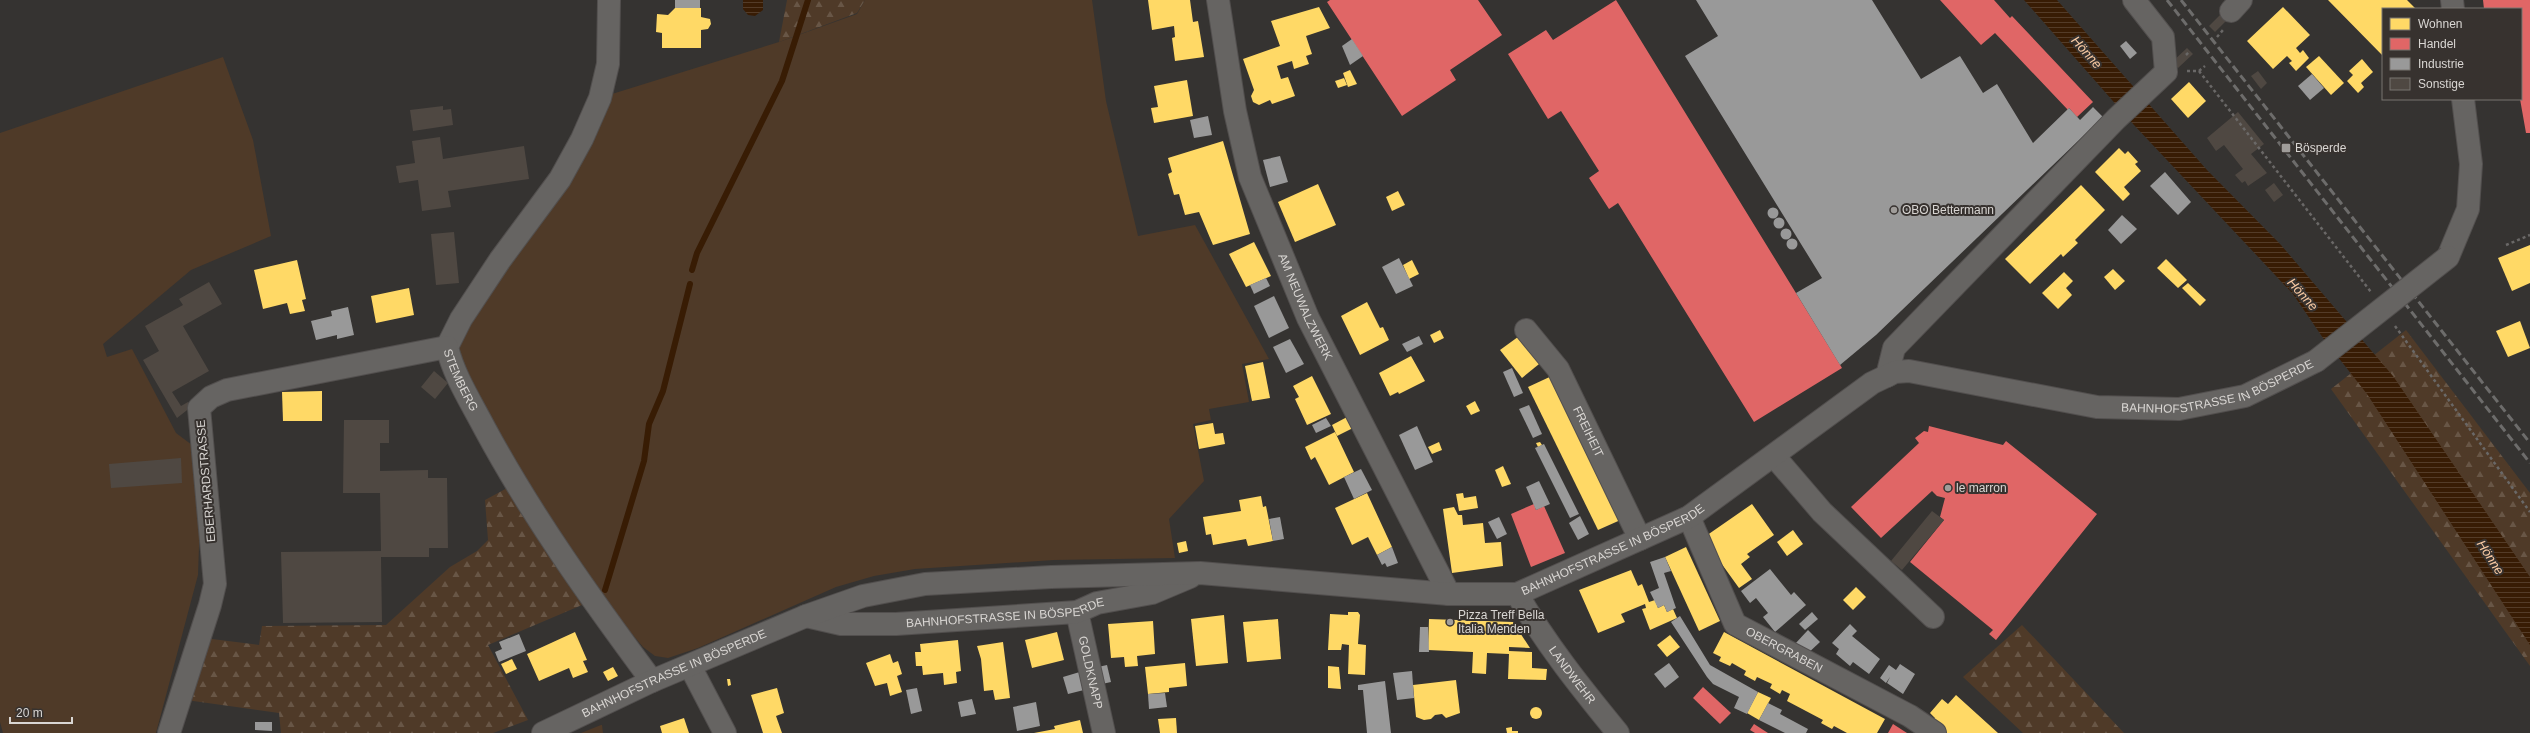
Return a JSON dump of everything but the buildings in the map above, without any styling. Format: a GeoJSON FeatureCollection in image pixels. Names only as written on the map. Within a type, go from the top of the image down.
{"type":"FeatureCollection","features":[{"type":"Feature","properties":{"kind":"street","name":"STEMBERG"},"geometry":{"type":"LineString","coordinates":[[609,0],[608,64],[600,98],[582,139],[560,178],[500,260],[461,319],[447,347],[458,379],[505,466],[575,577],[652,680]]}},
{"type":"Feature","properties":{"kind":"street","name":"AM NEUWALZWERK"},"geometry":{"type":"LineString","coordinates":[[1218,0],[1235,111],[1250,177],[1308,318],[1449,594]]}},
{"type":"Feature","properties":{"kind":"street"},"geometry":{"type":"LineString","coordinates":[[1887,376],[1894,348],[2116,119],[2166,72],[2163,37],[2134,0]]}},
{"type":"Feature","properties":{"kind":"street","name":"BAHNHOFSTRASSE IN BÖSPERDE"},"geometry":{"type":"LineString","coordinates":[[543,733],[652,680],[690,666],[806,616],[863,596],[924,584],[1051,577],[1200,573],[1449,594],[1517,594],[1689,517],[1872,383],[1896,372],[1909,371],[2097,407],[2179,409],[2245,396],[2316,361],[2448,257],[2468,209],[2471,164],[2463,100]]}},
{"type":"Feature","properties":{"kind":"street","name":"FREIHEIT"},"geometry":{"type":"LineString","coordinates":[[1526,330],[1558,369],[1640,539]]}},
{"type":"Feature","properties":{"kind":"street","name":"EBERHARDSTRASSE"},"geometry":{"type":"LineString","coordinates":[[169,733],[210,605],[215,584],[199,408],[211,397],[227,390],[447,347]]}},
{"type":"Feature","properties":{"kind":"street"},"geometry":{"type":"LineString","coordinates":[[1774,456],[1822,512],[1933,617]]}},
{"type":"Feature","properties":{"kind":"street","name":"OBERGRABEN"},"geometry":{"type":"LineString","coordinates":[[1689,517],[1736,624],[1910,716],[1935,733]]}},
{"type":"Feature","properties":{"kind":"street","name":"BAHNHOFSTRASSE IN BÖSPERDE"},"geometry":{"type":"LineString","coordinates":[[806,616],[841,624],[896,624],[1077,612],[1097,603],[1152,593],[1200,573]]}},
{"type":"Feature","properties":{"kind":"street","name":"LANDWEHR"},"geometry":{"type":"LineString","coordinates":[[1517,594],[1539,632],[1571,676],[1618,733]]}},
{"type":"Feature","properties":{"kind":"street","name":"GOLDKNAPP"},"geometry":{"type":"LineString","coordinates":[[1077,612],[1104,733]]}},
{"type":"Feature","properties":{"kind":"street"},"geometry":{"type":"LineString","coordinates":[[690,666],[725,733]]}},
{"type":"Feature","properties":{"kind":"path"},"geometry":{"type":"LineString","coordinates":[[2166,72],[2199,70],[2205,66]]}},
{"type":"Feature","properties":{"kind":"path"},"geometry":{"type":"LineString","coordinates":[[2199,70],[2339,248],[2371,293]]}},
{"type":"Feature","properties":{"kind":"path"},"geometry":{"type":"LineString","coordinates":[[2506,245],[2530,235]]}},
{"type":"Feature","properties":{"kind":"path"},"geometry":{"type":"LineString","coordinates":[[2395,325],[2530,512]]}},
{"type":"Feature","properties":{"kind":"green space"},"geometry":{"type":"Polygon","coordinates":[[[787,0],[865,0],[857,13],[779,42],[787,0]]]}},
{"type":"Feature","properties":{"kind":"green space"},"geometry":{"type":"Polygon","coordinates":[[[865,0],[1092,0],[1106,101],[1138,236],[1195,225],[1269,359],[1242,364],[1249,402],[1209,409],[1211,420],[1193,424],[1204,481],[1169,519],[1175,558],[1054,560],[915,569],[874,576],[836,587],[698,648],[668,658],[655,656],[643,647],[599,595],[513,462],[458,356],[459,340],[612,94],[779,42],[857,14],[865,0]]]}},
{"type":"Feature","properties":{"kind":"green space"},"geometry":{"type":"Polygon","coordinates":[[[223,57],[253,140],[271,236],[191,270],[103,344],[107,357],[132,349],[176,433],[192,445],[200,518],[198,575],[156,733],[3,733],[0,722],[0,133],[223,57]]]}},
{"type":"Feature","properties":{"kind":"green space"},"geometry":{"type":"Polygon","coordinates":[[[2406,330],[2530,493],[2530,666],[2331,389],[2406,330]]]}},
{"type":"Feature","properties":{"kind":"green space"},"geometry":{"type":"Polygon","coordinates":[[[511,486],[582,605],[488,645],[528,720],[493,733],[281,733],[279,713],[186,700],[204,638],[259,645],[262,626],[386,625],[450,567],[477,551],[488,540],[485,500],[511,486]]]}},
{"type":"Feature","properties":{"kind":"green space"},"geometry":{"type":"Polygon","coordinates":[[[2022,625],[2124,733],[2023,733],[1963,677],[2022,625]]]}},
{"type":"Feature","properties":{"kind":"green space"},"geometry":{"type":"Polygon","coordinates":[[[601,725],[603,733],[581,733],[601,725]]]}},
{"type":"Feature","properties":{"kind":"water"},"geometry":{"type":"Polygon","coordinates":[[[743,0],[763,0],[763,10],[755,16],[748,15],[743,9],[743,0]]]}},
{"type":"Feature","properties":{"kind":"water","name":"Hönne"},"geometry":{"type":"Polygon","coordinates":[[[2024,0],[2057,0],[2207,170],[2281,245],[2393,376],[2530,577],[2530,645],[2367,394],[2323,338],[2293,294],[2134,125],[2024,0]]]}},
{"type":"Feature","properties":{"kind":"waterway"},"geometry":{"type":"LineString","coordinates":[[692,270],[697,253],[782,81],[808,0]]}},
{"type":"Feature","properties":{"kind":"waterway"},"geometry":{"type":"LineString","coordinates":[[605,590],[644,461],[649,424],[663,391],[690,284]]}},
{"type":"Feature","properties":{"kind":"railway"},"geometry":{"type":"LineString","coordinates":[[2167,0],[2530,463]]}},
{"type":"Feature","properties":{"kind":"railway"},"geometry":{"type":"LineString","coordinates":[[2181,0],[2530,443]]}},
{"type":"Feature","properties":{"kind":"place","name":"Bösperde"},"geometry":{"type":"Point","coordinates":[2286,148]}},
{"type":"Feature","properties":{"kind":"place","name":"OBO Bettermann"},"geometry":{"type":"Point","coordinates":[1894,210]}},
{"type":"Feature","properties":{"kind":"place","name":"le marron"},"geometry":{"type":"Point","coordinates":[1948,488]}},
{"type":"Feature","properties":{"kind":"place","name":"Pizza Treff Bella Italia Menden"},"geometry":{"type":"Point","coordinates":[1450,622]}}]}
